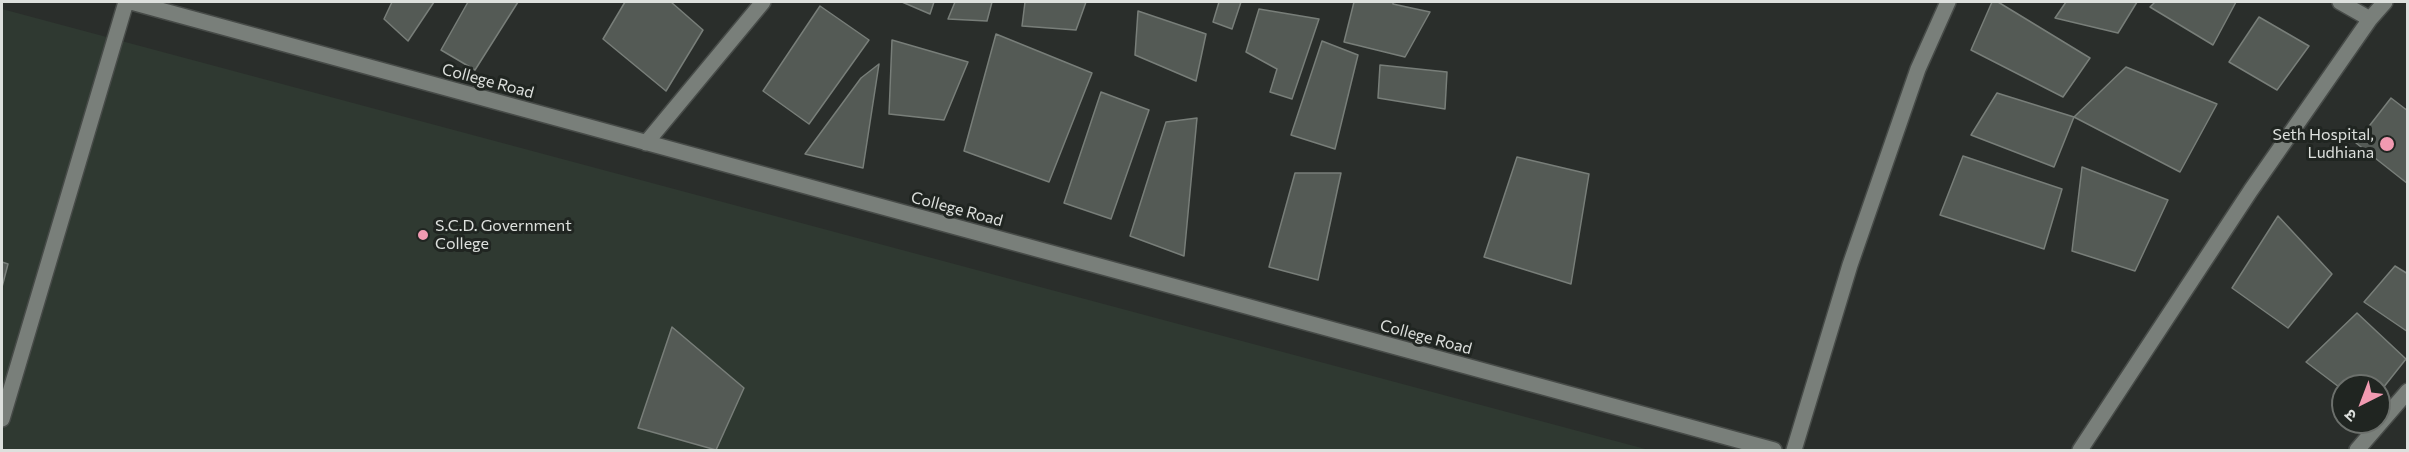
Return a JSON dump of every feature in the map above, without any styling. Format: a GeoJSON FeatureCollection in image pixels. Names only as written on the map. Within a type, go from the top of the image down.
{"type":"FeatureCollection","features":[{"type":"Feature","properties":{"kind":"street"},"geometry":{"type":"LineString","coordinates":[[2,419],[126,2]]}},
{"type":"Feature","properties":{"kind":"street","name":"College Road"},"geometry":{"type":"LineString","coordinates":[[131,2],[1774,450]]}},
{"type":"Feature","properties":{"kind":"street"},"geometry":{"type":"LineString","coordinates":[[646,143],[763,2]]}},
{"type":"Feature","properties":{"kind":"street"},"geometry":{"type":"LineString","coordinates":[[1794,450],[1850,265],[1918,69],[1948,2]]}},
{"type":"Feature","properties":{"kind":"street"},"geometry":{"type":"LineString","coordinates":[[2340,2],[2370,19]]}},
{"type":"Feature","properties":{"kind":"street"},"geometry":{"type":"LineString","coordinates":[[2080,450],[2251,190],[2370,19],[2385,2]]}},
{"type":"Feature","properties":{"kind":"street"},"geometry":{"type":"LineString","coordinates":[[2357,450],[2408,391]]}},
{"type":"Feature","properties":{"kind":"shaded area","name":"S.C.D. Government College"},"geometry":{"type":"Polygon","coordinates":[[[2,9],[1649,450],[2,450],[2,9]]]}},
{"type":"Feature","properties":{"kind":"building"},"geometry":{"type":"Polygon","coordinates":[[[392,2],[434,2],[408,41],[384,19],[392,2]]]}},
{"type":"Feature","properties":{"kind":"building"},"geometry":{"type":"Polygon","coordinates":[[[468,2],[518,2],[475,70],[441,50],[468,2]]]}},
{"type":"Feature","properties":{"kind":"building"},"geometry":{"type":"Polygon","coordinates":[[[625,2],[671,2],[703,30],[666,91],[603,39],[625,2]]]}},
{"type":"Feature","properties":{"kind":"building"},"geometry":{"type":"Polygon","coordinates":[[[902,2],[934,2],[930,14],[902,2]]]}},
{"type":"Feature","properties":{"kind":"building"},"geometry":{"type":"Polygon","coordinates":[[[955,2],[992,2],[987,21],[948,19],[955,2]]]}},
{"type":"Feature","properties":{"kind":"building"},"geometry":{"type":"Polygon","coordinates":[[[1025,2],[1086,2],[1076,30],[1022,26],[1025,2]]]}},
{"type":"Feature","properties":{"kind":"building"},"geometry":{"type":"Polygon","coordinates":[[[1219,2],[1241,2],[1232,29],[1213,22],[1219,2]]]}},
{"type":"Feature","properties":{"kind":"building"},"geometry":{"type":"Polygon","coordinates":[[[1354,2],[1393,2],[1393,4],[1430,12],[1405,57],[1344,42],[1354,2]]]}},
{"type":"Feature","properties":{"kind":"building"},"geometry":{"type":"Polygon","coordinates":[[[1992,2],[1998,2],[2090,58],[2063,97],[1971,50],[1992,2]]]}},
{"type":"Feature","properties":{"kind":"building"},"geometry":{"type":"Polygon","coordinates":[[[2066,2],[2137,2],[2118,33],[2055,18],[2066,2]]]}},
{"type":"Feature","properties":{"kind":"building"},"geometry":{"type":"Polygon","coordinates":[[[2155,2],[2236,2],[2213,45],[2150,7],[2155,2]]]}},
{"type":"Feature","properties":{"kind":"building"},"geometry":{"type":"Polygon","coordinates":[[[820,6],[869,40],[809,124],[763,91],[820,6]]]}},
{"type":"Feature","properties":{"kind":"building"},"geometry":{"type":"Polygon","coordinates":[[[1259,9],[1319,19],[1292,99],[1270,92],[1277,69],[1246,52],[1259,9]]]}},
{"type":"Feature","properties":{"kind":"building"},"geometry":{"type":"Polygon","coordinates":[[[1138,11],[1206,34],[1196,81],[1135,55],[1138,11]]]}},
{"type":"Feature","properties":{"kind":"building"},"geometry":{"type":"Polygon","coordinates":[[[2259,17],[2309,46],[2277,90],[2229,62],[2259,17]]]}},
{"type":"Feature","properties":{"kind":"building"},"geometry":{"type":"Polygon","coordinates":[[[996,34],[1092,73],[1049,182],[964,151],[996,34]]]}},
{"type":"Feature","properties":{"kind":"building"},"geometry":{"type":"Polygon","coordinates":[[[892,40],[968,62],[944,120],[889,114],[892,40]]]}},
{"type":"Feature","properties":{"kind":"building"},"geometry":{"type":"Polygon","coordinates":[[[1322,41],[1358,55],[1335,149],[1291,135],[1322,41]]]}},
{"type":"Feature","properties":{"kind":"building"},"geometry":{"type":"Polygon","coordinates":[[[879,64],[863,168],[805,154],[861,78],[879,64]]]}},
{"type":"Feature","properties":{"kind":"building"},"geometry":{"type":"Polygon","coordinates":[[[1380,65],[1447,72],[1445,109],[1378,98],[1380,65]]]}},
{"type":"Feature","properties":{"kind":"building"},"geometry":{"type":"Polygon","coordinates":[[[2126,67],[2217,104],[2180,172],[2074,117],[2126,67]]]}},
{"type":"Feature","properties":{"kind":"building"},"geometry":{"type":"Polygon","coordinates":[[[1101,92],[1149,110],[1111,219],[1064,203],[1101,92]]]}},
{"type":"Feature","properties":{"kind":"building"},"geometry":{"type":"Polygon","coordinates":[[[1997,93],[2074,117],[2054,167],[1971,135],[1997,93]]]}},
{"type":"Feature","properties":{"kind":"building"},"geometry":{"type":"Polygon","coordinates":[[[2391,98],[2408,111],[2408,184],[2356,143],[2391,98]]]}},
{"type":"Feature","properties":{"kind":"building"},"geometry":{"type":"Polygon","coordinates":[[[1197,118],[1184,256],[1130,236],[1166,122],[1197,118]]]}},
{"type":"Feature","properties":{"kind":"building"},"geometry":{"type":"Polygon","coordinates":[[[1963,156],[2062,189],[2044,249],[1940,215],[1963,156]]]}},
{"type":"Feature","properties":{"kind":"building"},"geometry":{"type":"Polygon","coordinates":[[[1517,157],[1589,174],[1571,284],[1484,257],[1517,157]]]}},
{"type":"Feature","properties":{"kind":"building"},"geometry":{"type":"Polygon","coordinates":[[[2082,167],[2168,200],[2135,271],[2072,251],[2082,167]]]}},
{"type":"Feature","properties":{"kind":"building"},"geometry":{"type":"Polygon","coordinates":[[[1295,173],[1341,173],[1318,280],[1269,267],[1295,173]]]}},
{"type":"Feature","properties":{"kind":"building"},"geometry":{"type":"Polygon","coordinates":[[[2278,216],[2332,274],[2288,328],[2232,288],[2278,216]]]}},
{"type":"Feature","properties":{"kind":"building"},"geometry":{"type":"Polygon","coordinates":[[[2,262],[8,264],[2,287],[2,262]]]}},
{"type":"Feature","properties":{"kind":"building"},"geometry":{"type":"Polygon","coordinates":[[[2395,266],[2408,274],[2408,332],[2364,302],[2395,266]]]}},
{"type":"Feature","properties":{"kind":"building"},"geometry":{"type":"Polygon","coordinates":[[[2357,313],[2406,359],[2391,378],[2391,374],[2331,374],[2331,381],[2306,362],[2357,313]]]}},
{"type":"Feature","properties":{"kind":"building"},"geometry":{"type":"Polygon","coordinates":[[[672,327],[744,388],[716,450],[638,428],[672,327]]]}},
{"type":"Feature","properties":{"kind":"place","name":"Seth Hospital, Ludhiana"},"geometry":{"type":"Point","coordinates":[2387,144]}},
{"type":"Feature","properties":{"kind":"place","name":"S.C.D. Government College"},"geometry":{"type":"Point","coordinates":[423,235]}}]}
